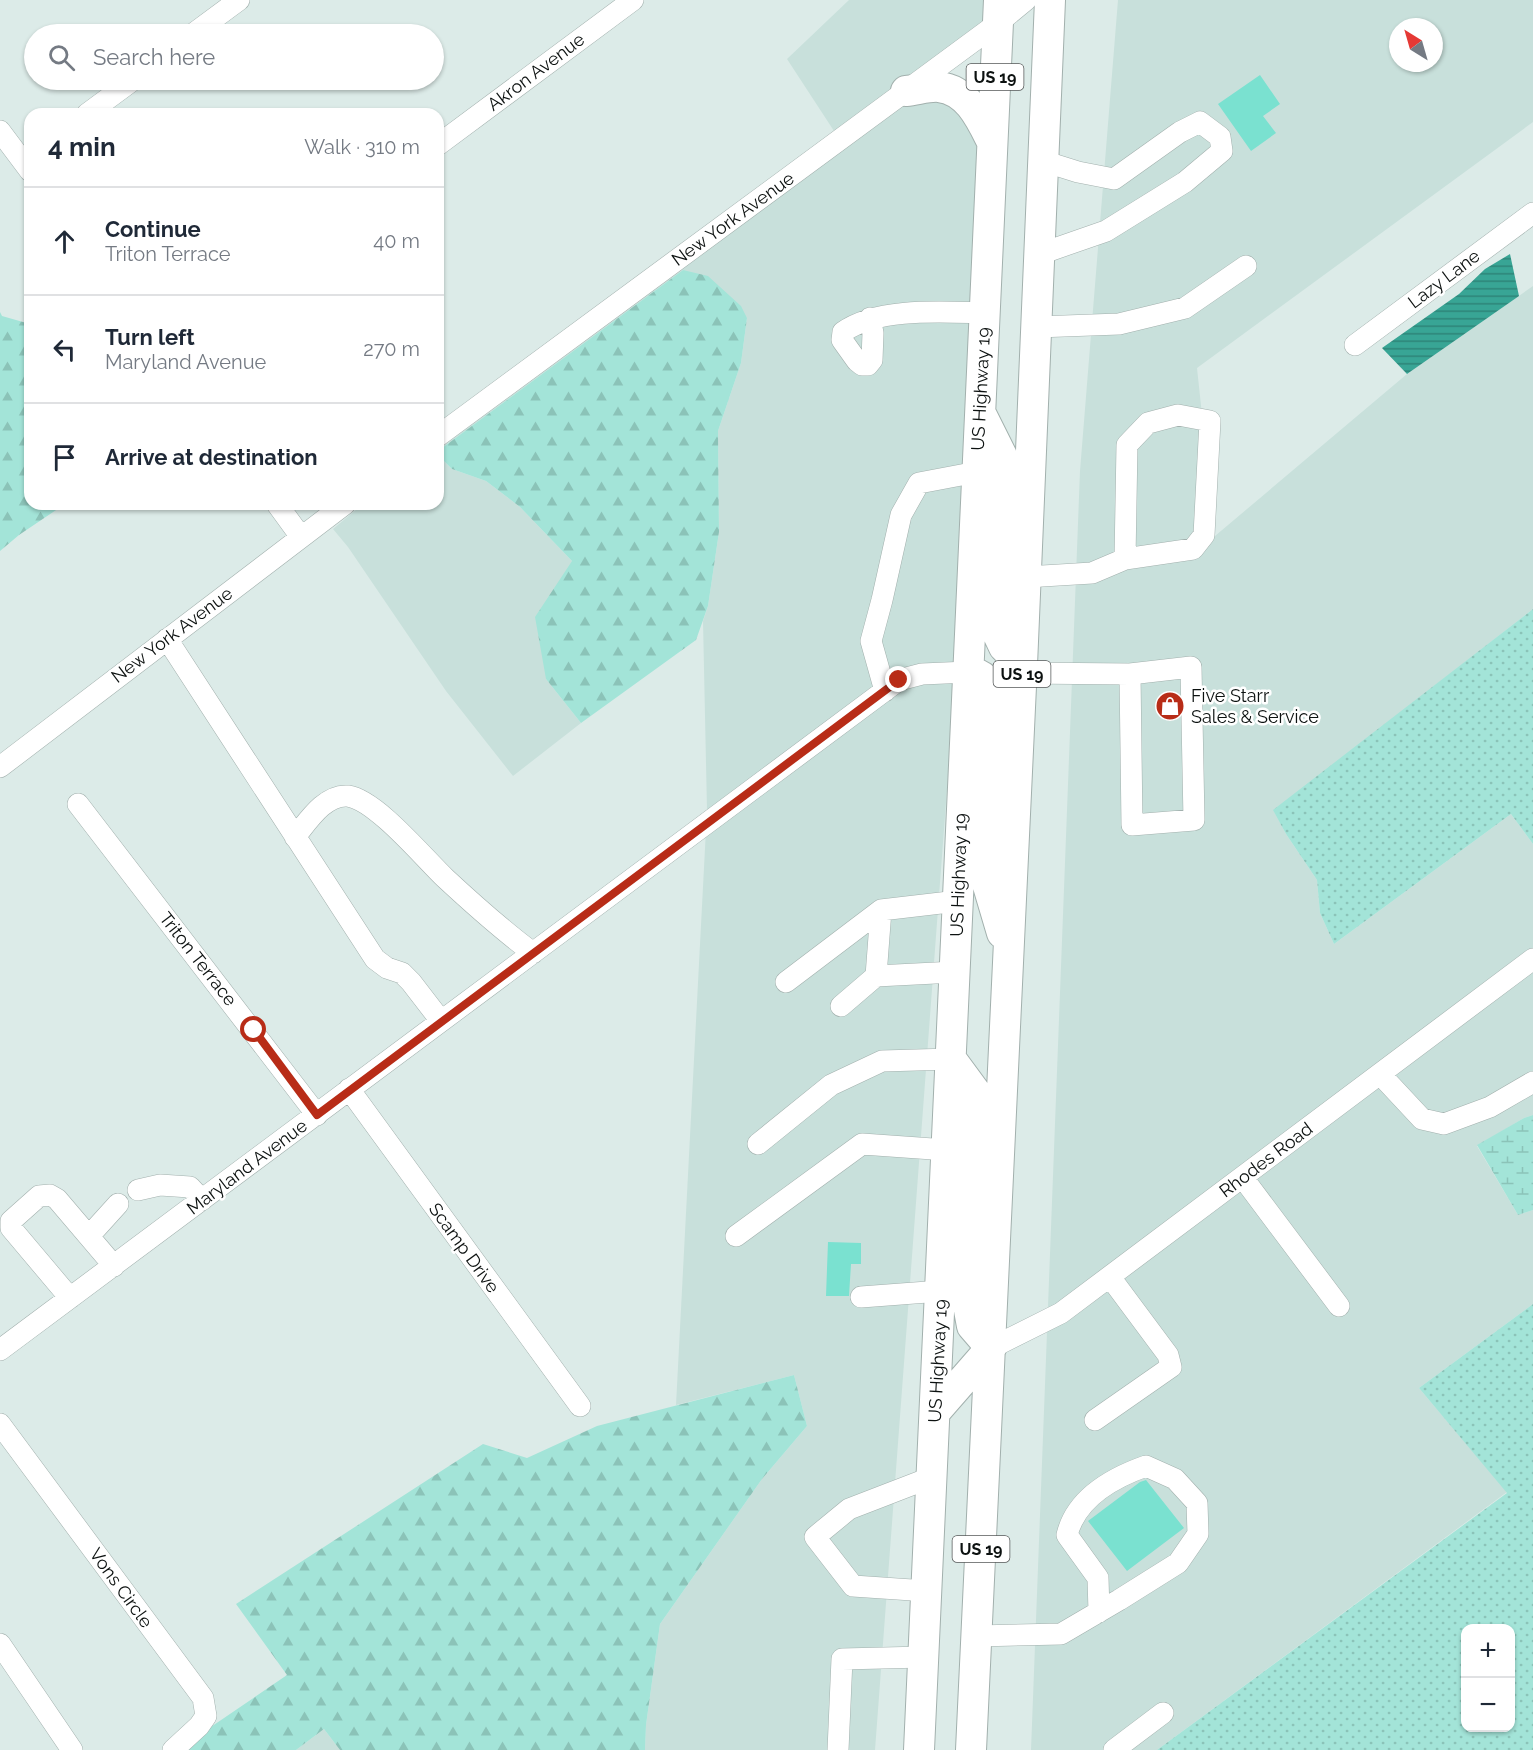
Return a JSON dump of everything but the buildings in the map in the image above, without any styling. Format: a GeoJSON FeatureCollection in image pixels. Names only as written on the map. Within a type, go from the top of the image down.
{"type":"FeatureCollection","features":[{"type":"Feature","properties":{"kind":"highway","name":"US 19"},"geometry":{"type":"LineString","coordinates":[[971,1750],[1022,669],[1050,0]]}},
{"type":"Feature","properties":{"kind":"highway","name":"US Highway 19"},"geometry":{"type":"LineString","coordinates":[[919,1750],[998,12]]}},
{"type":"Feature","properties":{"kind":"highway"},"geometry":{"type":"LineString","coordinates":[[906,91],[940,87],[961,96],[977,112],[992,142]]}},
{"type":"Feature","properties":{"kind":"highway"},"geometry":{"type":"LineString","coordinates":[[980,411],[1002,456],[995,628],[1004,647],[1022,669]]}},
{"type":"Feature","properties":{"kind":"highway"},"geometry":{"type":"LineString","coordinates":[[968,672],[979,673],[992,689],[986,879],[1009,956]]}},
{"type":"Feature","properties":{"kind":"highway"},"geometry":{"type":"LineString","coordinates":[[936,1411],[991,1348],[972,1326],[967,1299],[968,1232],[976,1093],[951,1059]]}},
{"type":"Feature","properties":{"kind":"street"},"geometry":{"type":"LineString","coordinates":[[207,24],[239,0]]}},
{"type":"Feature","properties":{"kind":"street","name":"Akron Avenue"},"geometry":{"type":"LineString","coordinates":[[444,141],[633,0]]}},
{"type":"Feature","properties":{"kind":"street","name":"New York Avenue"},"geometry":{"type":"LineString","coordinates":[[444,432],[906,91],[998,12],[1026,0]]}},
{"type":"Feature","properties":{"kind":"street"},"geometry":{"type":"LineString","coordinates":[[95,108],[119,90]]}},
{"type":"Feature","properties":{"kind":"street"},"geometry":{"type":"LineString","coordinates":[[1040,254],[1106,231],[1185,182],[1222,151],[1220,137],[1200,122],[1180,132],[1114,179],[1078,172],[1044,161]]}},
{"type":"Feature","properties":{"kind":"street"},"geometry":{"type":"LineString","coordinates":[[0,131],[24,158]]}},
{"type":"Feature","properties":{"kind":"street","name":"Lazy Lane"},"geometry":{"type":"LineString","coordinates":[[1355,345],[1533,213]]}},
{"type":"Feature","properties":{"kind":"street"},"geometry":{"type":"LineString","coordinates":[[1036,327],[1119,324],[1185,308],[1246,266]]}},
{"type":"Feature","properties":{"kind":"street"},"geometry":{"type":"LineString","coordinates":[[870,318],[927,312],[984,313]]}},
{"type":"Feature","properties":{"kind":"street"},"geometry":{"type":"LineString","coordinates":[[1026,577],[1092,573],[1125,559],[1193,549],[1204,535],[1210,421],[1178,415],[1148,423],[1127,445],[1125,559]]}},
{"type":"Feature","properties":{"kind":"street"},"geometry":{"type":"LineString","coordinates":[[885,691],[870,640],[882,600],[901,515],[919,483],[977,472]]}},
{"type":"Feature","properties":{"kind":"street"},"geometry":{"type":"LineString","coordinates":[[281,510],[301,537]]}},
{"type":"Feature","properties":{"kind":"street","name":"New York Avenue"},"geometry":{"type":"LineString","coordinates":[[0,766],[337,510]]}},
{"type":"Feature","properties":{"kind":"street"},"geometry":{"type":"LineString","coordinates":[[167,639],[375,959],[387,968],[402,973],[441,1022]]}},
{"type":"Feature","properties":{"kind":"street"},"geometry":{"type":"LineString","coordinates":[[1022,669],[1130,674],[1191,667],[1194,820],[1132,825],[1130,674]]}},
{"type":"Feature","properties":{"kind":"street","name":"Maryland Avenue"},"geometry":{"type":"LineString","coordinates":[[0,1350],[899,680],[922,674],[968,672]]}},
{"type":"Feature","properties":{"kind":"street"},"geometry":{"type":"LineString","coordinates":[[296,837],[314,815],[336,797],[349,796],[366,804],[398,830],[446,878],[514,939],[533,953]]}},
{"type":"Feature","properties":{"kind":"street","name":"Triton Terrace"},"geometry":{"type":"LineString","coordinates":[[78,804],[317,1115]]}},
{"type":"Feature","properties":{"kind":"street"},"geometry":{"type":"LineString","coordinates":[[786,982],[881,910],[958,901]]}},
{"type":"Feature","properties":{"kind":"street"},"geometry":{"type":"LineString","coordinates":[[876,976],[881,910]]}},
{"type":"Feature","properties":{"kind":"street","name":"Rhodes Road"},"geometry":{"type":"LineString","coordinates":[[991,1348],[1061,1313],[1533,959]]}},
{"type":"Feature","properties":{"kind":"street"},"geometry":{"type":"LineString","coordinates":[[841,1006],[876,976],[955,972]]}},
{"type":"Feature","properties":{"kind":"street"},"geometry":{"type":"LineString","coordinates":[[759,1144],[831,1085],[882,1060],[951,1059]]}},
{"type":"Feature","properties":{"kind":"street"},"geometry":{"type":"LineString","coordinates":[[1380,1074],[1422,1119],[1444,1125],[1490,1107],[1533,1082]]}},
{"type":"Feature","properties":{"kind":"street","name":"Scamp Drive"},"geometry":{"type":"LineString","coordinates":[[349,1089],[580,1406]]}},
{"type":"Feature","properties":{"kind":"street"},"geometry":{"type":"LineString","coordinates":[[736,1236],[862,1144],[947,1150]]}},
{"type":"Feature","properties":{"kind":"street"},"geometry":{"type":"LineString","coordinates":[[1243,1178],[1339,1306]]}},
{"type":"Feature","properties":{"kind":"street"},"geometry":{"type":"LineString","coordinates":[[138,1190],[160,1185],[190,1187],[202,1200]]}},
{"type":"Feature","properties":{"kind":"street"},"geometry":{"type":"LineString","coordinates":[[70,1298],[11,1228],[11,1221],[39,1196],[50,1195],[114,1266]]}},
{"type":"Feature","properties":{"kind":"street"},"geometry":{"type":"LineString","coordinates":[[89,1236],[118,1203]]}},
{"type":"Feature","properties":{"kind":"street"},"geometry":{"type":"LineString","coordinates":[[1095,1420],[1171,1368],[1168,1355],[1110,1277]]}},
{"type":"Feature","properties":{"kind":"street"},"geometry":{"type":"LineString","coordinates":[[861,1297],[941,1291]]}},
{"type":"Feature","properties":{"kind":"street","name":"Vons Circle"},"geometry":{"type":"LineString","coordinates":[[0,1424],[203,1698],[206,1716],[199,1726],[173,1750]]}},
{"type":"Feature","properties":{"kind":"street"},"geometry":{"type":"LineString","coordinates":[[977,1636],[1061,1634],[1099,1612],[1178,1563],[1198,1534],[1197,1503],[1175,1479],[1146,1466],[1120,1475],[1091,1496],[1071,1519],[1067,1535],[1098,1578],[1099,1612]]}},
{"type":"Feature","properties":{"kind":"street"},"geometry":{"type":"LineString","coordinates":[[927,1591],[853,1586],[815,1537],[849,1509],[932,1477]]}},
{"type":"Feature","properties":{"kind":"street"},"geometry":{"type":"LineString","coordinates":[[0,1644],[72,1750]]}},
{"type":"Feature","properties":{"kind":"street"},"geometry":{"type":"LineString","coordinates":[[838,1750],[842,1659],[924,1657]]}},
{"type":"Feature","properties":{"kind":"street"},"geometry":{"type":"LineString","coordinates":[[1114,1750],[1163,1713]]}},
{"type":"Feature","properties":{"kind":"shaded area"},"geometry":{"type":"Polygon","coordinates":[[[849,0],[988,0],[988,18],[834,131],[787,59],[849,0]]]}},
{"type":"Feature","properties":{"kind":"shaded area"},"geometry":{"type":"Polygon","coordinates":[[[1118,0],[1533,0],[1533,122],[1197,368],[1215,536],[1407,374],[1533,286],[1533,609],[1274,811],[1286,834],[1317,880],[1320,913],[1334,944],[1511,814],[1533,844],[1533,1115],[1477,1146],[1518,1215],[1533,1210],[1533,1304],[1419,1388],[1507,1492],[1157,1750],[1031,1750],[1080,471],[1118,0]]]}},
{"type":"Feature","properties":{"kind":"shaded area"},"geometry":{"type":"Polygon","coordinates":[[[940,97],[957,105],[982,142],[962,589],[875,1750],[645,1750],[646,1725],[660,1624],[762,1479],[807,1426],[794,1375],[676,1405],[707,810],[703,621],[708,606],[719,532],[718,431],[741,363],[747,318],[683,270],[444,447],[444,444],[911,100],[940,97]]]}},
{"type":"Feature","properties":{"kind":"shaded area"},"geometry":{"type":"Polygon","coordinates":[[[1510,254],[1519,296],[1407,374],[1382,348],[1459,294],[1485,269],[1510,254]]]}},
{"type":"Feature","properties":{"kind":"shaded area"},"geometry":{"type":"Polygon","coordinates":[[[444,461],[452,469],[486,481],[520,507],[572,561],[546,679],[581,723],[513,776],[446,691],[348,547],[333,529],[356,510],[444,510],[444,461]]]}},
{"type":"Feature","properties":{"kind":"shaded area"},"geometry":{"type":"Polygon","coordinates":[[[324,1729],[340,1750],[296,1750],[324,1729]]]}},
{"type":"Feature","properties":{"kind":"green space"},"geometry":{"type":"Polygon","coordinates":[[[683,270],[708,276],[741,306],[747,318],[741,363],[718,431],[719,532],[708,606],[696,640],[581,723],[546,679],[535,617],[572,561],[520,507],[486,481],[452,469],[444,461],[444,447],[683,270]]]}},
{"type":"Feature","properties":{"kind":"green space"},"geometry":{"type":"Polygon","coordinates":[[[0,312],[2,316],[24,322],[24,510],[56,510],[0,551],[0,312]]]}},
{"type":"Feature","properties":{"kind":"green space"},"geometry":{"type":"Polygon","coordinates":[[[1533,609],[1533,844],[1511,814],[1334,944],[1320,913],[1317,880],[1273,810],[1533,609]]]}},
{"type":"Feature","properties":{"kind":"green space"},"geometry":{"type":"Polygon","coordinates":[[[1533,1115],[1533,1210],[1518,1215],[1477,1145],[1533,1115]]]}},
{"type":"Feature","properties":{"kind":"green space"},"geometry":{"type":"Polygon","coordinates":[[[1533,1304],[1533,1750],[1157,1750],[1507,1493],[1419,1388],[1533,1304]]]}},
{"type":"Feature","properties":{"kind":"green space"},"geometry":{"type":"Polygon","coordinates":[[[794,1375],[807,1426],[762,1479],[660,1624],[646,1725],[645,1750],[340,1750],[324,1729],[296,1750],[177,1750],[287,1675],[236,1604],[483,1444],[527,1458],[597,1426],[794,1375]]]}},
{"type":"Feature","properties":{"kind":"place","name":"Five Starr Sales & Service"},"geometry":{"type":"Point","coordinates":[1170,706]}},
{"type":"Feature","properties":{"kind":"route"},"geometry":{"type":"LineString","coordinates":[[254,1030],[317,1115],[899,680]]}}]}
